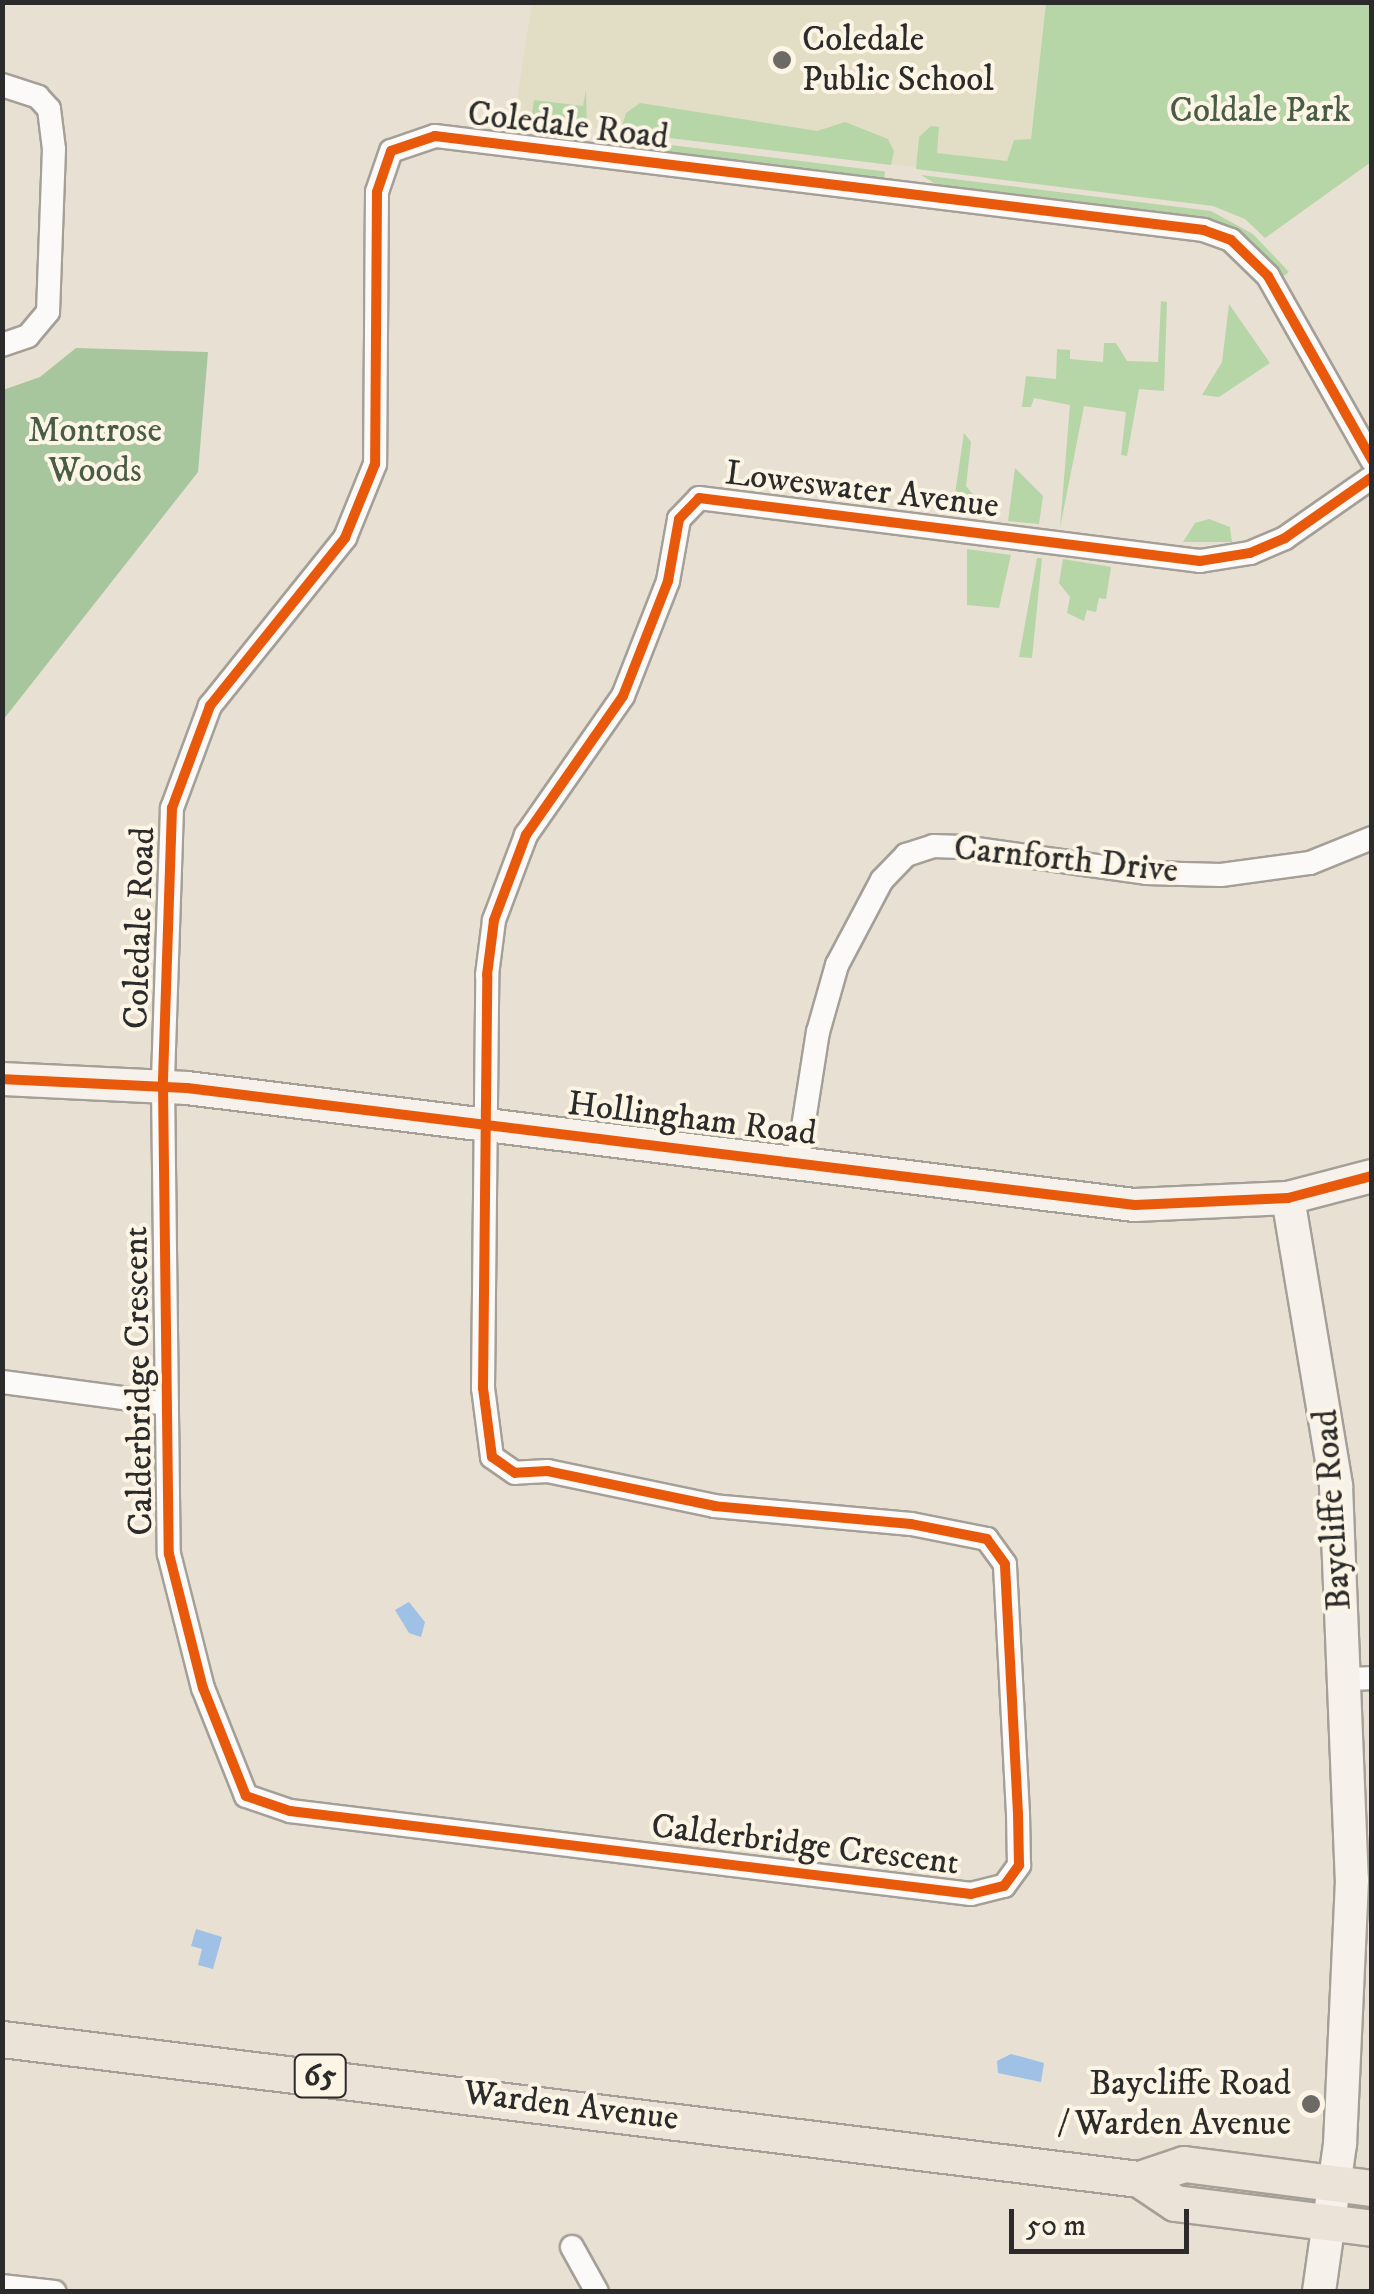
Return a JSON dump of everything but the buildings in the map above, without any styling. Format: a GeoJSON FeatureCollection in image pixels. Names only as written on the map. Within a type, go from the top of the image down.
{"type":"FeatureCollection","features":[{"type":"Feature","properties":{"kind":"main road","name":"Warden Avenue"},"geometry":{"type":"LineString","coordinates":[[2,2038],[1139,2179],[1184,2164],[1372,2188]]}},
{"type":"Feature","properties":{"kind":"main road","name":"Warden Avenue"},"geometry":{"type":"LineString","coordinates":[[1139,2179],[1175,2203],[1372,2228]]}},
{"type":"Feature","properties":{"kind":"street"},"geometry":{"type":"LineString","coordinates":[[2,85],[38,97],[49,109],[54,149],[48,312],[28,336],[2,345]]}},
{"type":"Feature","properties":{"kind":"street","name":"Coledale Road"},"geometry":{"type":"LineString","coordinates":[[163,1085],[172,808],[210,706],[345,538],[375,464],[377,192],[392,151],[406,141],[435,136],[1204,230],[1231,240],[1268,276],[1372,460]]}},
{"type":"Feature","properties":{"kind":"street","name":"Loweswater Avenue"},"geometry":{"type":"LineString","coordinates":[[487,1122],[487,975],[501,895],[526,834],[623,696],[688,506],[714,496],[767,508],[1200,561],[1250,553],[1284,538],[1372,477]]}},
{"type":"Feature","properties":{"kind":"street","name":"Carnforth Drive"},"geometry":{"type":"LineString","coordinates":[[798,1159],[818,1032],[837,966],[882,880],[906,855],[933,846],[1146,873],[1221,874],[1310,863],[1372,838]]}},
{"type":"Feature","properties":{"kind":"street","name":"Hollingham Road"},"geometry":{"type":"LineString","coordinates":[[2,1078],[163,1085],[798,1159],[1135,1204],[1288,1198],[1372,1176]]}},
{"type":"Feature","properties":{"kind":"street","name":"Calderbridge Crescent"},"geometry":{"type":"LineString","coordinates":[[163,1085],[169,1554],[202,1688],[246,1796],[290,1811],[971,1894],[1004,1886],[1019,1865],[1018,1814],[1005,1564],[987,1539],[911,1524],[714,1506],[548,1471],[516,1473],[492,1457],[483,1388],[487,1122]]}},
{"type":"Feature","properties":{"kind":"street","name":"Baycliffe Road"},"geometry":{"type":"LineString","coordinates":[[1288,1198],[1336,1486],[1358,1679],[1350,1983],[1333,2183],[1319,2292]]}},
{"type":"Feature","properties":{"kind":"street"},"geometry":{"type":"LineString","coordinates":[[2,1382],[167,1404]]}},
{"type":"Feature","properties":{"kind":"street"},"geometry":{"type":"LineString","coordinates":[[572,2247],[597,2292]]}},
{"type":"Feature","properties":{"kind":"street"},"geometry":{"type":"LineString","coordinates":[[2,2286],[55,2292]]}},
{"type":"Feature","properties":{"kind":"shaded area","name":"Coledale Public School"},"geometry":{"type":"Polygon","coordinates":[[[532,3],[1046,3],[1026,181],[514,118],[532,3]]]}},
{"type":"Feature","properties":{"kind":"green space","name":"Coldale Park"},"geometry":{"type":"Polygon","coordinates":[[[1046,3],[1371,3],[1371,162],[1265,238],[1245,219],[1213,206],[916,169],[919,137],[931,126],[939,127],[937,153],[1007,161],[1014,140],[1031,139],[1046,3]]]}},
{"type":"Feature","properties":{"kind":"green space"},"geometry":{"type":"Polygon","coordinates":[[[586,90],[587,127],[531,120],[534,100],[583,106],[586,90]]]}},
{"type":"Feature","properties":{"kind":"green space"},"geometry":{"type":"Polygon","coordinates":[[[640,103],[817,131],[845,122],[888,139],[894,151],[891,165],[620,132],[626,113],[640,103]]]}},
{"type":"Feature","properties":{"kind":"green space"},"geometry":{"type":"Polygon","coordinates":[[[621,139],[885,171],[883,185],[619,153],[621,139]]]}},
{"type":"Feature","properties":{"kind":"green space"},"geometry":{"type":"Polygon","coordinates":[[[921,175],[1211,211],[1253,234],[1289,272],[1280,279],[1249,242],[942,188],[921,175]]]}},
{"type":"Feature","properties":{"kind":"green space"},"geometry":{"type":"Polygon","coordinates":[[[1161,301],[1167,302],[1164,391],[1139,389],[1127,456],[1121,455],[1126,412],[1084,406],[1060,528],[1070,405],[1034,398],[1031,407],[1022,407],[1026,376],[1056,379],[1057,349],[1070,350],[1070,359],[1103,362],[1104,343],[1116,343],[1127,361],[1158,362],[1161,301]]]}},
{"type":"Feature","properties":{"kind":"green space"},"geometry":{"type":"Polygon","coordinates":[[[1229,304],[1270,363],[1219,397],[1202,395],[1222,362],[1229,304]]]}},
{"type":"Feature","properties":{"kind":"green space","name":"Montrose Woods"},"geometry":{"type":"Polygon","coordinates":[[[76,348],[208,352],[198,472],[3,720],[3,390],[40,377],[76,348]]]}},
{"type":"Feature","properties":{"kind":"green space"},"geometry":{"type":"Polygon","coordinates":[[[964,433],[971,442],[966,486],[984,507],[982,517],[952,514],[964,433]]]}},
{"type":"Feature","properties":{"kind":"green space"},"geometry":{"type":"Polygon","coordinates":[[[1015,468],[1043,496],[1039,524],[1008,521],[1015,468]]]}},
{"type":"Feature","properties":{"kind":"green space"},"geometry":{"type":"Polygon","coordinates":[[[1209,519],[1230,527],[1232,542],[1183,542],[1195,523],[1209,519]]]}},
{"type":"Feature","properties":{"kind":"green space"},"geometry":{"type":"Polygon","coordinates":[[[967,549],[1011,555],[999,608],[967,605],[967,549]]]}},
{"type":"Feature","properties":{"kind":"green space"},"geometry":{"type":"Polygon","coordinates":[[[1037,558],[1042,558],[1032,658],[1019,657],[1037,558]]]}},
{"type":"Feature","properties":{"kind":"green space"},"geometry":{"type":"Polygon","coordinates":[[[1063,559],[1111,567],[1106,599],[1099,598],[1096,612],[1087,610],[1084,621],[1067,613],[1070,597],[1059,583],[1063,559]]]}},
{"type":"Feature","properties":{"kind":"water"},"geometry":{"type":"Polygon","coordinates":[[[409,1602],[425,1622],[421,1637],[409,1633],[395,1610],[409,1602]]]}},
{"type":"Feature","properties":{"kind":"water"},"geometry":{"type":"Polygon","coordinates":[[[196,1929],[222,1937],[213,1969],[198,1965],[202,1949],[191,1946],[196,1929]]]}},
{"type":"Feature","properties":{"kind":"water"},"geometry":{"type":"Polygon","coordinates":[[[1011,2054],[1044,2063],[1041,2082],[998,2073],[997,2061],[1011,2054]]]}},
{"type":"Feature","properties":{"kind":"cycle path"},"geometry":{"type":"LineString","coordinates":[[1372,460],[1268,276],[1231,240],[1204,230],[435,136],[391,151],[377,192],[375,464],[345,538],[210,706],[172,808],[163,1085],[169,1554],[203,1688],[246,1796],[290,1811],[971,1894],[1004,1886],[1019,1865],[1018,1814],[1005,1564],[987,1539],[911,1524],[715,1506],[548,1471],[515,1473],[492,1457],[483,1388],[487,975],[494,920],[526,835],[623,696],[668,581],[679,519],[699,498],[1200,561],[1250,553],[1285,538],[1372,477]]}},
{"type":"Feature","properties":{"kind":"cycle path"},"geometry":{"type":"LineString","coordinates":[[2,1079],[187,1088],[1135,1205],[1288,1198],[1372,1176]]}},
{"type":"Feature","properties":{"kind":"place","name":"Coledale Public School"},"geometry":{"type":"Point","coordinates":[782,60]}},
{"type":"Feature","properties":{"kind":"place","name":"Baycliffe Road / Warden Avenue"},"geometry":{"type":"Point","coordinates":[1311,2104]}}]}
